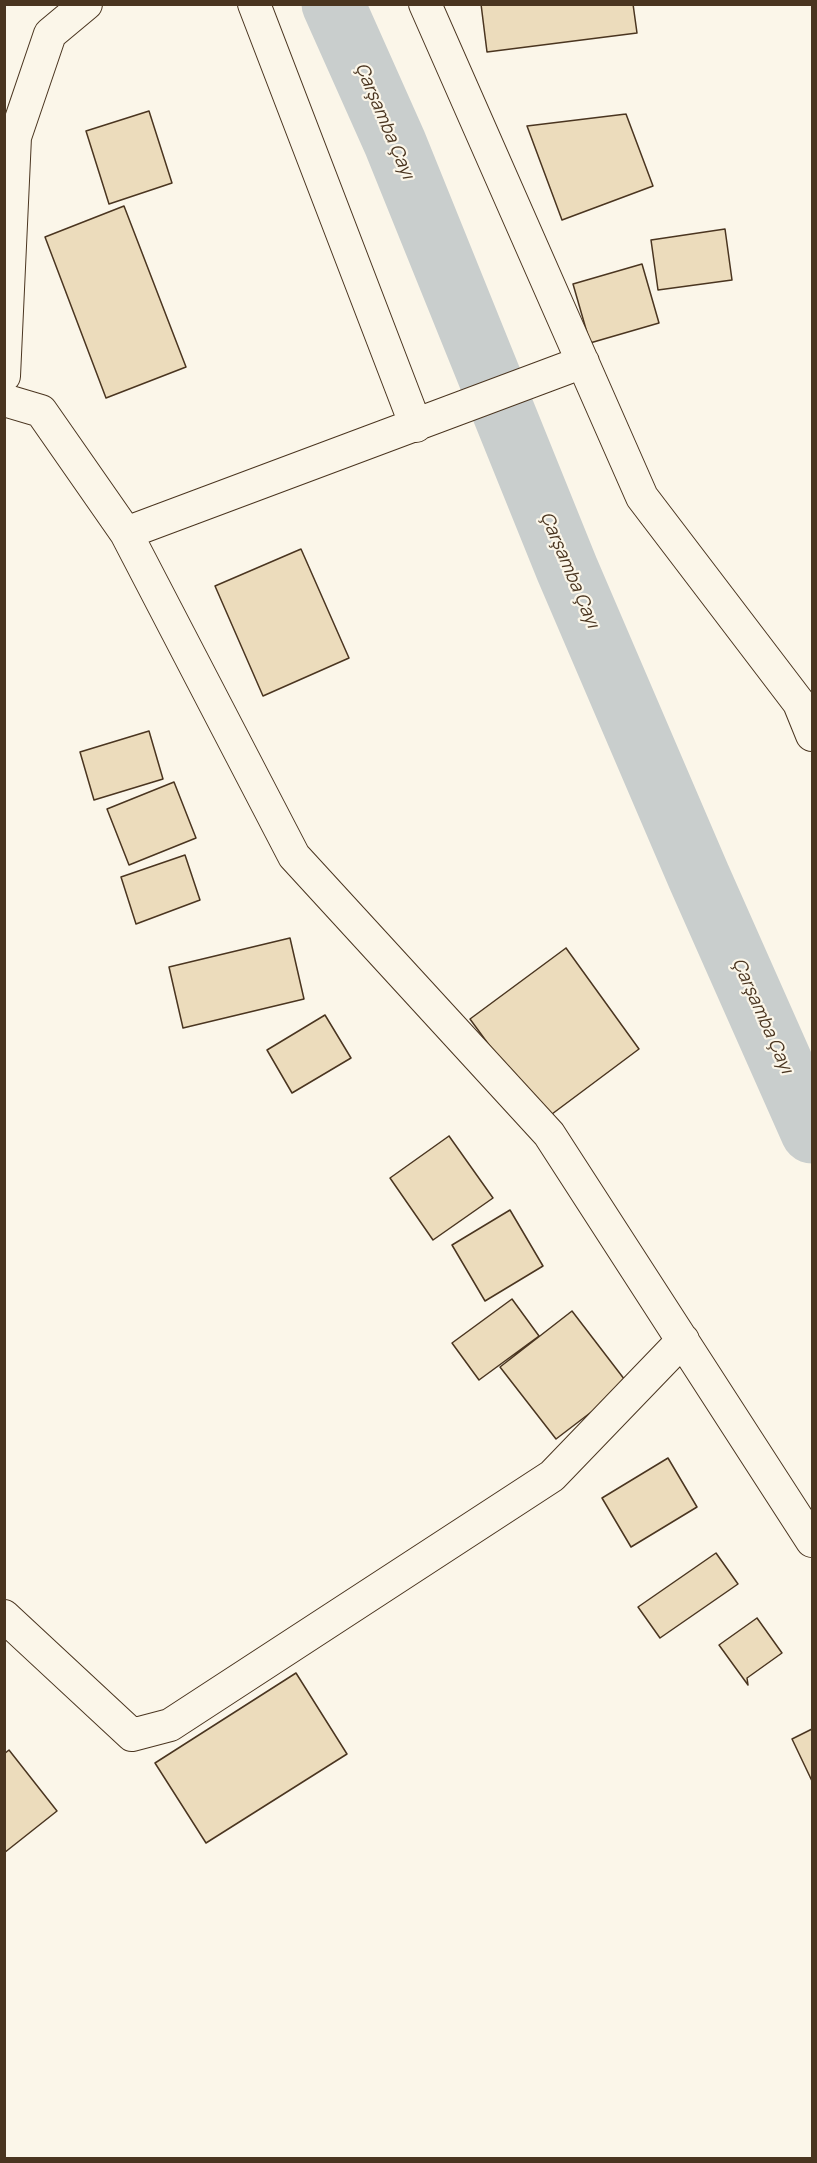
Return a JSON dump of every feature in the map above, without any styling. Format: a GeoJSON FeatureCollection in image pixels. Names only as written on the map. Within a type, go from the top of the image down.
{"type":"FeatureCollection","features":[{"type":"Feature","properties":{"kind":"street"},"geometry":{"type":"LineString","coordinates":[[4,376],[15,137],[50,34],[86,4]]}},
{"type":"Feature","properties":{"kind":"street"},"geometry":{"type":"LineString","coordinates":[[254,4],[416,426]]}},
{"type":"Feature","properties":{"kind":"street"},"geometry":{"type":"LineString","coordinates":[[425,4],[642,497],[799,703],[813,735]]}},
{"type":"Feature","properties":{"kind":"street"},"geometry":{"type":"LineString","coordinates":[[126,533],[490,399],[583,362]]}},
{"type":"Feature","properties":{"kind":"street"},"geometry":{"type":"LineString","coordinates":[[4,400],[41,411],[126,533],[294,856],[549,1134],[813,1541]]}},
{"type":"Feature","properties":{"kind":"street"},"geometry":{"type":"LineString","coordinates":[[4,1616],[132,1735],[170,1725],[552,1476],[683,1340]]}},
{"type":"Feature","properties":{"kind":"building"},"geometry":{"type":"Polygon","coordinates":[[[481,4],[633,4],[637,33],[487,52],[481,4]]]}},
{"type":"Feature","properties":{"kind":"building"},"geometry":{"type":"Polygon","coordinates":[[[149,111],[172,183],[109,204],[86,131],[149,111]]]}},
{"type":"Feature","properties":{"kind":"building"},"geometry":{"type":"Polygon","coordinates":[[[626,114],[653,186],[562,220],[527,126],[626,114]]]}},
{"type":"Feature","properties":{"kind":"building"},"geometry":{"type":"Polygon","coordinates":[[[124,206],[186,367],[106,398],[45,237],[124,206]]]}},
{"type":"Feature","properties":{"kind":"building"},"geometry":{"type":"Polygon","coordinates":[[[725,229],[732,280],[658,290],[651,240],[725,229]]]}},
{"type":"Feature","properties":{"kind":"building"},"geometry":{"type":"Polygon","coordinates":[[[642,264],[659,323],[590,343],[573,284],[642,264]]]}},
{"type":"Feature","properties":{"kind":"building"},"geometry":{"type":"Polygon","coordinates":[[[301,549],[349,658],[263,696],[215,586],[301,549]]]}},
{"type":"Feature","properties":{"kind":"building"},"geometry":{"type":"Polygon","coordinates":[[[149,731],[163,779],[94,800],[80,752],[149,731]]]}},
{"type":"Feature","properties":{"kind":"building"},"geometry":{"type":"Polygon","coordinates":[[[174,782],[196,838],[129,865],[107,809],[174,782]]]}},
{"type":"Feature","properties":{"kind":"building"},"geometry":{"type":"Polygon","coordinates":[[[185,855],[200,900],[136,924],[121,877],[185,855]]]}},
{"type":"Feature","properties":{"kind":"building"},"geometry":{"type":"Polygon","coordinates":[[[290,938],[304,999],[183,1028],[169,967],[290,938]]]}},
{"type":"Feature","properties":{"kind":"building"},"geometry":{"type":"Polygon","coordinates":[[[566,948],[639,1049],[544,1120],[470,1019],[566,948]]]}},
{"type":"Feature","properties":{"kind":"building"},"geometry":{"type":"Polygon","coordinates":[[[325,1015],[351,1058],[292,1093],[267,1050],[325,1015]]]}},
{"type":"Feature","properties":{"kind":"building"},"geometry":{"type":"Polygon","coordinates":[[[449,1136],[493,1198],[433,1240],[390,1178],[449,1136]]]}},
{"type":"Feature","properties":{"kind":"building"},"geometry":{"type":"Polygon","coordinates":[[[510,1210],[543,1266],[485,1301],[452,1245],[510,1210]]]}},
{"type":"Feature","properties":{"kind":"building"},"geometry":{"type":"Polygon","coordinates":[[[512,1299],[539,1336],[479,1380],[452,1343],[512,1299]]]}},
{"type":"Feature","properties":{"kind":"building"},"geometry":{"type":"Polygon","coordinates":[[[572,1311],[628,1384],[556,1439],[500,1367],[572,1311]]]}},
{"type":"Feature","properties":{"kind":"building"},"geometry":{"type":"Polygon","coordinates":[[[668,1458],[697,1507],[631,1547],[602,1498],[668,1458]]]}},
{"type":"Feature","properties":{"kind":"building"},"geometry":{"type":"Polygon","coordinates":[[[716,1553],[738,1584],[660,1638],[638,1607],[716,1553]]]}},
{"type":"Feature","properties":{"kind":"building"},"geometry":{"type":"Polygon","coordinates":[[[757,1618],[782,1653],[747,1678],[748,1685],[719,1645],[757,1618]]]}},
{"type":"Feature","properties":{"kind":"building"},"geometry":{"type":"Polygon","coordinates":[[[296,1673],[347,1754],[206,1843],[155,1763],[296,1673]]]}},
{"type":"Feature","properties":{"kind":"building"},"geometry":{"type":"Polygon","coordinates":[[[812,1729],[812,1781],[792,1739],[812,1729]]]}},
{"type":"Feature","properties":{"kind":"building"},"geometry":{"type":"Polygon","coordinates":[[[9,1750],[57,1811],[4,1853],[4,1754],[9,1750]]]}},
{"type":"Feature","properties":{"kind":"waterway","name":"Çarşamba Çayı"},"geometry":{"type":"LineString","coordinates":[[333,4],[395,143],[567,569],[699,877],[812,1132]]}}]}
